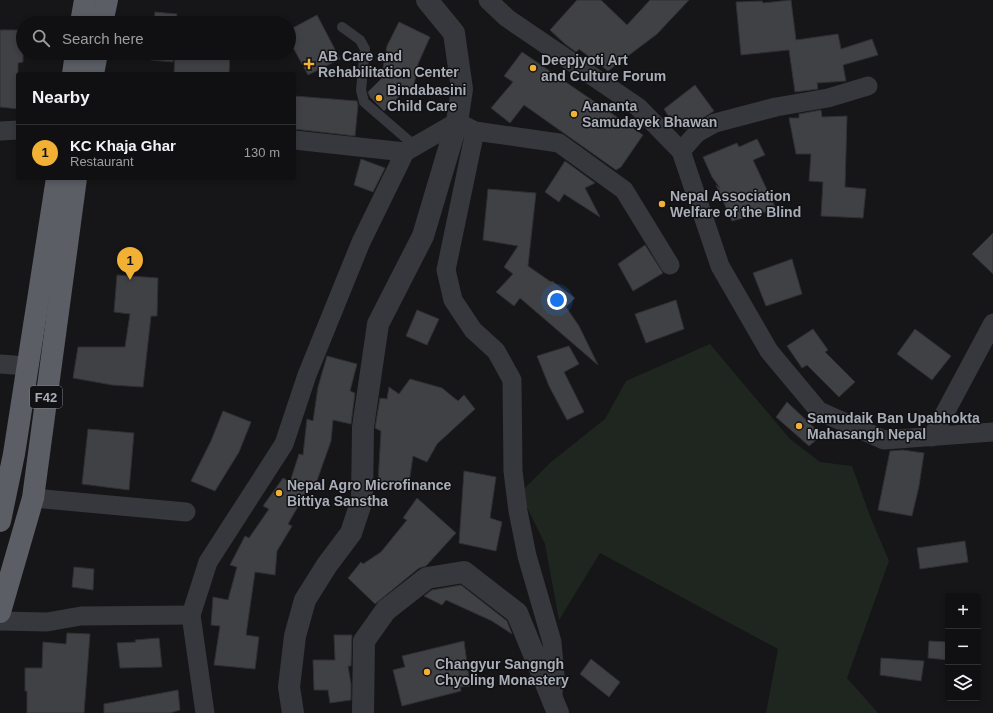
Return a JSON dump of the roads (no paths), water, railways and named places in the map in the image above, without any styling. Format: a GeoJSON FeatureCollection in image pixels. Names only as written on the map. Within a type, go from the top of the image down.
{"type":"FeatureCollection","features":[{"type":"Feature","properties":{"kind":"highway"},"geometry":{"type":"LineString","coordinates":[[82,16],[84,0]]}},
{"type":"Feature","properties":{"kind":"highway"},"geometry":{"type":"LineString","coordinates":[[104,16],[107,0]]}},
{"type":"Feature","properties":{"kind":"highway"},"geometry":{"type":"LineString","coordinates":[[73,72],[75,60]]}},
{"type":"Feature","properties":{"kind":"highway"},"geometry":{"type":"LineString","coordinates":[[93,72],[96,60]]}},
{"type":"Feature","properties":{"kind":"highway","name":"F42"},"geometry":{"type":"LineString","coordinates":[[0,521],[14,454],[57,180]]}},
{"type":"Feature","properties":{"kind":"highway","name":"F42"},"geometry":{"type":"LineString","coordinates":[[0,612],[33,498],[76,180]]}},
{"type":"Feature","properties":{"kind":"street"},"geometry":{"type":"LineString","coordinates":[[427,0],[454,33],[466,127],[446,270],[453,300],[473,330],[496,351],[512,380],[513,471],[517,503],[527,556],[552,642],[555,676],[555,708]]}},
{"type":"Feature","properties":{"kind":"street"},"geometry":{"type":"LineString","coordinates":[[488,0],[507,18],[638,107],[681,151],[720,266],[769,351],[819,411],[884,440],[993,432]]}},
{"type":"Feature","properties":{"kind":"street"},"geometry":{"type":"LineString","coordinates":[[681,151],[697,133],[715,123],[776,107],[828,98],[868,86]]}},
{"type":"Feature","properties":{"kind":"street"},"geometry":{"type":"LineString","coordinates":[[293,713],[289,687],[295,636],[305,600],[327,565],[351,533],[362,500],[363,426],[378,324],[424,236],[466,127]]}},
{"type":"Feature","properties":{"kind":"street"},"geometry":{"type":"LineString","coordinates":[[296,140],[410,149],[466,127],[559,143],[624,190],[670,265]]}},
{"type":"Feature","properties":{"kind":"street"},"geometry":{"type":"LineString","coordinates":[[0,131],[16,130]]}},
{"type":"Feature","properties":{"kind":"street"},"geometry":{"type":"LineString","coordinates":[[204,713],[191,615],[208,562],[284,444],[306,375],[361,242],[410,149]]}},
{"type":"Feature","properties":{"kind":"street"},"geometry":{"type":"LineString","coordinates":[[932,437],[993,323]]}},
{"type":"Feature","properties":{"kind":"street"},"geometry":{"type":"LineString","coordinates":[[0,364],[27,366]]}},
{"type":"Feature","properties":{"kind":"street"},"geometry":{"type":"LineString","coordinates":[[33,498],[186,512]]}},
{"type":"Feature","properties":{"kind":"street"},"geometry":{"type":"LineString","coordinates":[[363,713],[364,642],[386,610],[427,578],[464,572],[517,612],[555,708]]}},
{"type":"Feature","properties":{"kind":"street"},"geometry":{"type":"LineString","coordinates":[[0,621],[47,622],[81,616],[191,615]]}},
{"type":"Feature","properties":{"kind":"lane"},"geometry":{"type":"LineString","coordinates":[[342,27],[360,40],[365,49],[361,90],[364,102],[410,149]]}},
{"type":"Feature","properties":{"kind":"place","name":"AB Care and Rehabilitation Center"},"geometry":{"type":"Point","coordinates":[309,64]}},
{"type":"Feature","properties":{"kind":"place","name":"Deepjyoti Art and Culture Forum"},"geometry":{"type":"Point","coordinates":[533,68]}},
{"type":"Feature","properties":{"kind":"place","name":"Bindabasini Child Care"},"geometry":{"type":"Point","coordinates":[379,98]}},
{"type":"Feature","properties":{"kind":"place","name":"Aananta Samudayek Bhawan"},"geometry":{"type":"Point","coordinates":[574,114]}},
{"type":"Feature","properties":{"kind":"place","name":"Nepal Association Welfare of the Blind"},"geometry":{"type":"Point","coordinates":[662,204]}},
{"type":"Feature","properties":{"kind":"place","name":"KC Khaja Ghar"},"geometry":{"type":"Point","coordinates":[130,280]}},
{"type":"Feature","properties":{"kind":"place","name":"Samudaik Ban Upabhokta Mahasangh Nepal"},"geometry":{"type":"Point","coordinates":[799,426]}},
{"type":"Feature","properties":{"kind":"place","name":"Nepal Agro Microfinance Bittiya Sanstha"},"geometry":{"type":"Point","coordinates":[279,493]}},
{"type":"Feature","properties":{"kind":"place","name":"Changyur Sangngh Chyoling Monastery"},"geometry":{"type":"Point","coordinates":[427,672]}}]}
